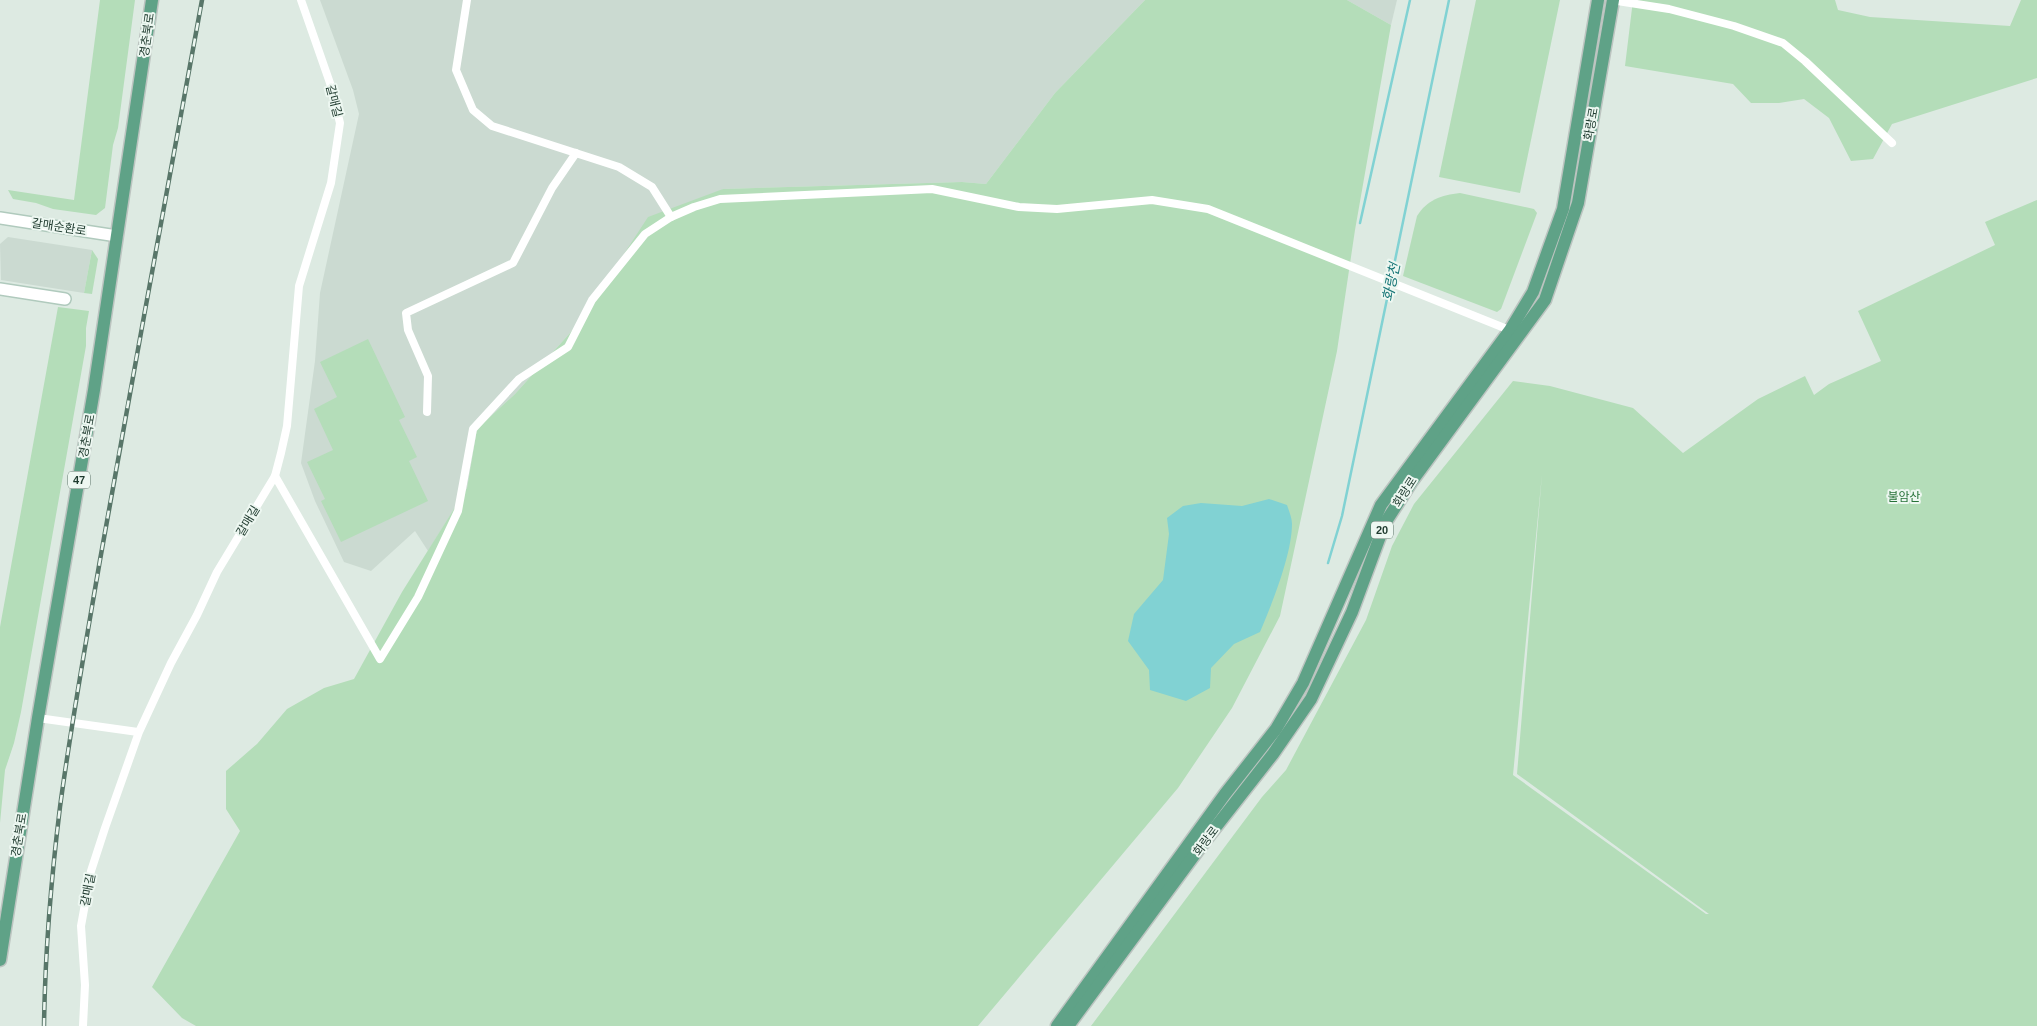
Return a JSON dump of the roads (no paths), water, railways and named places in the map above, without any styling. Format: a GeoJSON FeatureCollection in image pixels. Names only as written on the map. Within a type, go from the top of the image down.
{"type":"FeatureCollection","features":[{"type":"Feature","properties":{"kind":"main road","name":"경춘북로"},"geometry":{"type":"LineString","coordinates":[[0,960],[38,718],[94,390],[152,0]]}},
{"type":"Feature","properties":{"kind":"main road","name":"화랑로"},"geometry":{"type":"LineString","coordinates":[[1068,1026],[1204,842],[1273,754],[1311,698],[1352,612],[1385,523],[1515,332],[1533,292],[1562,209],[1598,0]]}},
{"type":"Feature","properties":{"kind":"main road","name":"화랑로"},"geometry":{"type":"LineString","coordinates":[[1057,1026],[1225,794],[1276,729],[1303,683],[1380,505],[1515,332],[1545,300],[1578,203],[1613,0]]}},
{"type":"Feature","properties":{"kind":"street","name":"갈매길"},"geometry":{"type":"LineString","coordinates":[[83,1026],[85,985],[81,926],[91,871],[104,828],[139,732],[171,663],[197,615],[217,572],[275,476],[286,426],[299,286],[331,183],[340,123],[330,83],[301,0]]}},
{"type":"Feature","properties":{"kind":"street"},"geometry":{"type":"LineString","coordinates":[[467,0],[456,70],[473,110],[492,126],[619,167],[652,187],[671,217]]}},
{"type":"Feature","properties":{"kind":"street"},"geometry":{"type":"LineString","coordinates":[[1609,0],[1669,9],[1734,26],[1783,43],[1805,61],[1892,143]]}},
{"type":"Feature","properties":{"kind":"street"},"geometry":{"type":"LineString","coordinates":[[427,412],[428,376],[408,330],[406,313],[513,263],[552,188],[576,153]]}},
{"type":"Feature","properties":{"kind":"street"},"geometry":{"type":"LineString","coordinates":[[275,476],[380,659],[418,597],[458,511],[473,429],[520,378],[568,347],[592,300],[645,234],[671,217],[720,199],[932,189],[1019,207],[1047,209],[1152,200],[1208,209],[1515,332]]}},
{"type":"Feature","properties":{"kind":"street","name":"갈매순환로"},"geometry":{"type":"LineString","coordinates":[[0,218],[117,236]]}},
{"type":"Feature","properties":{"kind":"street"},"geometry":{"type":"LineString","coordinates":[[0,289],[65,299]]}},
{"type":"Feature","properties":{"kind":"street"},"geometry":{"type":"LineString","coordinates":[[38,718],[138,732]]}},
{"type":"Feature","properties":{"kind":"water"},"geometry":{"type":"Polygon","coordinates":[[[1269,499],[1287,505],[1292,524],[1289,550],[1285,564],[1260,632],[1234,644],[1211,668],[1210,688],[1186,701],[1150,690],[1149,670],[1128,641],[1134,614],[1163,580],[1169,534],[1167,518],[1183,506],[1201,503],[1242,506],[1269,499]]]}},
{"type":"Feature","properties":{"kind":"waterway"},"geometry":{"type":"LineString","coordinates":[[1360,223],[1410,0]]}},
{"type":"Feature","properties":{"kind":"waterway","name":"화랑천"},"geometry":{"type":"LineString","coordinates":[[1328,563],[1342,516],[1449,0]]}},
{"type":"Feature","properties":{"kind":"railway"},"geometry":{"type":"LineString","coordinates":[[44,1026],[51,889],[69,745],[112,490],[202,0]]}},
{"type":"Feature","properties":{"kind":"park label","name":"불암산"},"geometry":{"type":"Point","coordinates":[1904,497]}}]}
